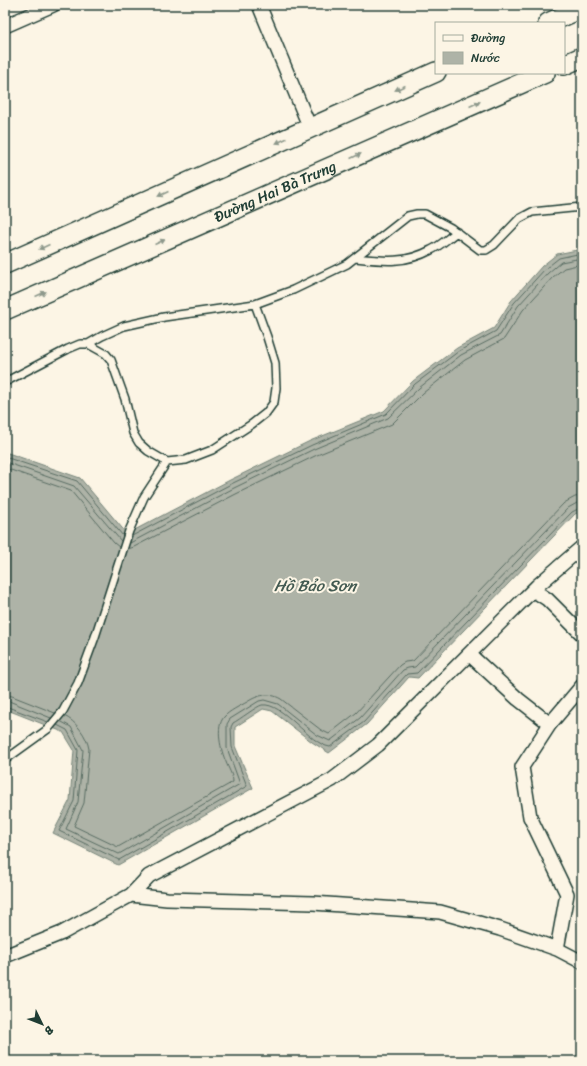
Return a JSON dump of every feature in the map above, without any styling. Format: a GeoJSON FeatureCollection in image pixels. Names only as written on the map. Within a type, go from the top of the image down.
{"type":"FeatureCollection","features":[{"type":"Feature","properties":{"kind":"main road"},"geometry":{"type":"LineString","coordinates":[[550,22],[582,8]]}},
{"type":"Feature","properties":{"kind":"main road"},"geometry":{"type":"LineString","coordinates":[[565,65],[582,57]]}},
{"type":"Feature","properties":{"kind":"main road"},"geometry":{"type":"LineString","coordinates":[[5,264],[435,72]]}},
{"type":"Feature","properties":{"kind":"main road","name":"Đường Hai Bà Trưng"},"geometry":{"type":"LineString","coordinates":[[5,310],[543,74]]}},
{"type":"Feature","properties":{"kind":"street"},"geometry":{"type":"LineString","coordinates":[[5,26],[53,5]]}},
{"type":"Feature","properties":{"kind":"street"},"geometry":{"type":"LineString","coordinates":[[259,5],[310,128]]}},
{"type":"Feature","properties":{"kind":"street"},"geometry":{"type":"LineString","coordinates":[[5,956],[62,933],[131,895],[148,876],[332,780],[378,745],[533,590],[582,547]]}},
{"type":"Feature","properties":{"kind":"street"},"geometry":{"type":"LineString","coordinates":[[533,590],[547,599],[582,634]]}},
{"type":"Feature","properties":{"kind":"street"},"geometry":{"type":"LineString","coordinates":[[469,654],[518,699],[550,724]]}},
{"type":"Feature","properties":{"kind":"street"},"geometry":{"type":"LineString","coordinates":[[557,949],[567,894],[530,817],[522,767],[550,724],[582,686]]}},
{"type":"Feature","properties":{"kind":"street"},"geometry":{"type":"LineString","coordinates":[[131,895],[166,900],[313,903],[440,912],[500,929],[557,949],[582,962]]}},
{"type":"Feature","properties":{"kind":"lane"},"geometry":{"type":"LineString","coordinates":[[88,344],[124,326],[164,317],[255,304],[299,287],[333,271],[355,258],[408,216],[425,214],[457,232],[480,250],[486,250],[494,246],[519,219],[532,212],[582,207]]}},
{"type":"Feature","properties":{"kind":"lane"},"geometry":{"type":"LineString","coordinates":[[355,258],[384,261],[405,260],[418,257],[432,250],[457,232]]}},
{"type":"Feature","properties":{"kind":"lane"},"geometry":{"type":"LineString","coordinates":[[5,382],[68,349],[80,344],[88,344],[106,354],[110,360],[125,399],[133,433],[139,443],[148,451],[167,462],[186,460],[212,450],[252,424],[266,413],[274,402],[276,388],[275,363],[268,337],[255,304]]}},
{"type":"Feature","properties":{"kind":"lane"},"geometry":{"type":"LineString","coordinates":[[5,760],[48,729],[63,711],[78,683],[95,637],[129,531],[144,497],[167,462]]}},
{"type":"Feature","properties":{"kind":"water","name":"Hồ Bảo Sơn"},"geometry":{"type":"Polygon","coordinates":[[[582,249],[582,511],[575,514],[418,678],[409,677],[367,724],[329,753],[312,742],[272,711],[263,709],[235,727],[235,746],[253,788],[118,865],[53,833],[70,800],[74,750],[63,732],[5,709],[5,452],[80,478],[127,534],[230,480],[310,441],[384,411],[413,381],[457,348],[494,328],[511,301],[542,266],[557,254],[582,249]]]}}]}
